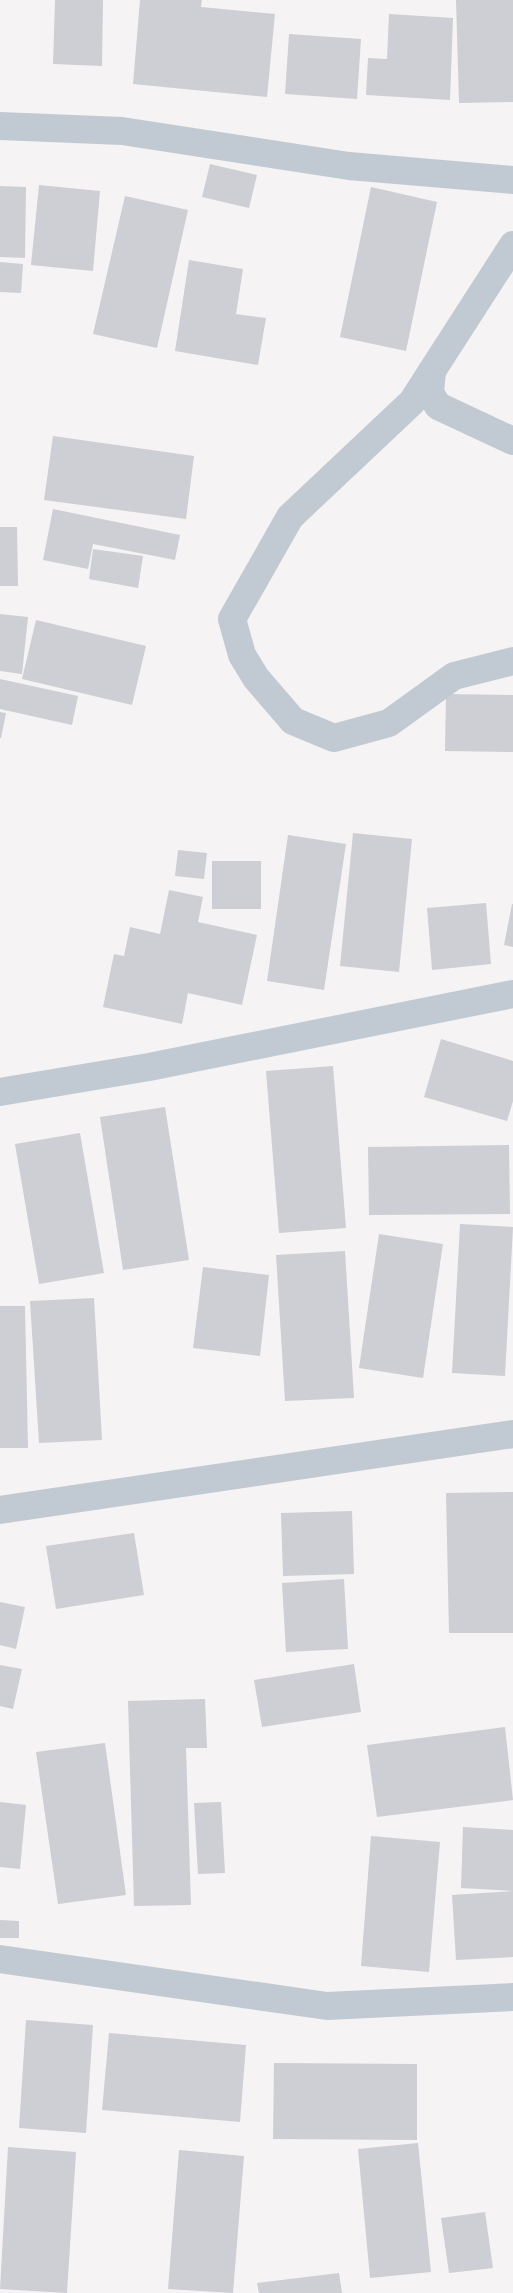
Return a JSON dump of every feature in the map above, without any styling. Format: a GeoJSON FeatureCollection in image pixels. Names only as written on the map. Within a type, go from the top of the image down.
{"type":"FeatureCollection","features":[{"type":"Feature","properties":{"kind":"street"},"geometry":{"type":"LineString","coordinates":[[0,126],[122,131],[349,166],[513,180]]}},
{"type":"Feature","properties":{"kind":"street"},"geometry":{"type":"LineString","coordinates":[[513,245],[412,402],[290,517],[232,619],[242,655],[256,678],[293,721],[334,738],[389,723],[454,676],[513,661]]}},
{"type":"Feature","properties":{"kind":"street"},"geometry":{"type":"LineString","coordinates":[[432,371],[430,393],[438,406],[513,441]]}},
{"type":"Feature","properties":{"kind":"street"},"geometry":{"type":"LineString","coordinates":[[0,1092],[149,1067],[513,994]]}},
{"type":"Feature","properties":{"kind":"street"},"geometry":{"type":"LineString","coordinates":[[0,1510],[513,1434]]}},
{"type":"Feature","properties":{"kind":"street"},"geometry":{"type":"LineString","coordinates":[[0,1959],[327,2006],[513,1997]]}},
{"type":"Feature","properties":{"kind":"building"},"geometry":{"type":"Polygon","coordinates":[[[55,0],[103,0],[102,66],[53,64],[55,0]]]}},
{"type":"Feature","properties":{"kind":"building"},"geometry":{"type":"Polygon","coordinates":[[[140,0],[202,0],[201,7],[275,14],[267,97],[133,84],[140,0]]]}},
{"type":"Feature","properties":{"kind":"building"},"geometry":{"type":"Polygon","coordinates":[[[456,0],[513,0],[513,102],[459,103],[456,0]]]}},
{"type":"Feature","properties":{"kind":"building"},"geometry":{"type":"Polygon","coordinates":[[[389,14],[453,18],[450,100],[366,95],[368,58],[387,59],[389,14]]]}},
{"type":"Feature","properties":{"kind":"building"},"geometry":{"type":"Polygon","coordinates":[[[289,34],[361,39],[357,99],[285,94],[289,34]]]}},
{"type":"Feature","properties":{"kind":"building"},"geometry":{"type":"Polygon","coordinates":[[[210,164],[257,175],[249,208],[202,197],[210,164]]]}},
{"type":"Feature","properties":{"kind":"building"},"geometry":{"type":"Polygon","coordinates":[[[39,185],[100,191],[93,271],[31,265],[39,185]]]}},
{"type":"Feature","properties":{"kind":"building"},"geometry":{"type":"Polygon","coordinates":[[[0,186],[26,187],[25,258],[0,257],[0,186]]]}},
{"type":"Feature","properties":{"kind":"building"},"geometry":{"type":"Polygon","coordinates":[[[371,187],[437,202],[406,351],[340,337],[371,187]]]}},
{"type":"Feature","properties":{"kind":"building"},"geometry":{"type":"Polygon","coordinates":[[[125,196],[188,210],[157,348],[93,334],[125,196]]]}},
{"type":"Feature","properties":{"kind":"building"},"geometry":{"type":"Polygon","coordinates":[[[189,260],[243,269],[236,314],[266,318],[258,365],[175,351],[189,260]]]}},
{"type":"Feature","properties":{"kind":"building"},"geometry":{"type":"Polygon","coordinates":[[[0,262],[23,264],[21,293],[0,292],[0,262]]]}},
{"type":"Feature","properties":{"kind":"building"},"geometry":{"type":"Polygon","coordinates":[[[53,436],[194,456],[186,519],[44,500],[53,436]]]}},
{"type":"Feature","properties":{"kind":"building"},"geometry":{"type":"Polygon","coordinates":[[[53,509],[180,535],[175,560],[93,544],[88,569],[43,560],[53,509]]]}},
{"type":"Feature","properties":{"kind":"building"},"geometry":{"type":"Polygon","coordinates":[[[0,527],[17,527],[18,586],[0,586],[0,527]]]}},
{"type":"Feature","properties":{"kind":"building"},"geometry":{"type":"Polygon","coordinates":[[[93,549],[143,556],[138,588],[89,579],[93,549]]]}},
{"type":"Feature","properties":{"kind":"building"},"geometry":{"type":"Polygon","coordinates":[[[0,614],[28,617],[22,674],[0,671],[0,614]]]}},
{"type":"Feature","properties":{"kind":"building"},"geometry":{"type":"Polygon","coordinates":[[[36,620],[146,646],[132,705],[22,679],[36,620]]]}},
{"type":"Feature","properties":{"kind":"building"},"geometry":{"type":"Polygon","coordinates":[[[0,679],[78,696],[72,725],[0,709],[0,679]]]}},
{"type":"Feature","properties":{"kind":"building"},"geometry":{"type":"Polygon","coordinates":[[[446,694],[513,695],[513,752],[445,751],[446,694]]]}},
{"type":"Feature","properties":{"kind":"building"},"geometry":{"type":"Polygon","coordinates":[[[0,712],[6,713],[1,738],[0,738],[0,712]]]}},
{"type":"Feature","properties":{"kind":"building"},"geometry":{"type":"Polygon","coordinates":[[[353,833],[412,839],[399,972],[340,966],[353,833]]]}},
{"type":"Feature","properties":{"kind":"building"},"geometry":{"type":"Polygon","coordinates":[[[288,835],[346,844],[324,990],[267,981],[288,835]]]}},
{"type":"Feature","properties":{"kind":"building"},"geometry":{"type":"Polygon","coordinates":[[[178,850],[207,853],[204,879],[175,876],[178,850]]]}},
{"type":"Feature","properties":{"kind":"building"},"geometry":{"type":"Polygon","coordinates":[[[212,861],[261,861],[261,909],[212,909],[212,861]]]}},
{"type":"Feature","properties":{"kind":"building"},"geometry":{"type":"Polygon","coordinates":[[[169,890],[203,897],[198,922],[257,935],[242,1005],[188,993],[182,1024],[103,1007],[114,954],[124,956],[130,927],[160,934],[169,890]]]}},
{"type":"Feature","properties":{"kind":"building"},"geometry":{"type":"Polygon","coordinates":[[[486,903],[491,964],[432,970],[427,908],[486,903]]]}},
{"type":"Feature","properties":{"kind":"building"},"geometry":{"type":"Polygon","coordinates":[[[513,904],[513,947],[504,945],[513,904]]]}},
{"type":"Feature","properties":{"kind":"building"},"geometry":{"type":"Polygon","coordinates":[[[441,1039],[513,1061],[513,1101],[507,1121],[424,1097],[441,1039]]]}},
{"type":"Feature","properties":{"kind":"building"},"geometry":{"type":"Polygon","coordinates":[[[333,1066],[346,1228],[279,1233],[266,1071],[333,1066]]]}},
{"type":"Feature","properties":{"kind":"building"},"geometry":{"type":"Polygon","coordinates":[[[165,1107],[189,1260],[123,1270],[100,1117],[165,1107]]]}},
{"type":"Feature","properties":{"kind":"building"},"geometry":{"type":"Polygon","coordinates":[[[80,1133],[104,1273],[39,1284],[15,1144],[80,1133]]]}},
{"type":"Feature","properties":{"kind":"building"},"geometry":{"type":"Polygon","coordinates":[[[509,1145],[510,1214],[369,1215],[368,1147],[509,1145]]]}},
{"type":"Feature","properties":{"kind":"building"},"geometry":{"type":"Polygon","coordinates":[[[460,1224],[513,1227],[505,1376],[452,1373],[460,1224]]]}},
{"type":"Feature","properties":{"kind":"building"},"geometry":{"type":"Polygon","coordinates":[[[379,1234],[443,1244],[423,1378],[359,1368],[379,1234]]]}},
{"type":"Feature","properties":{"kind":"building"},"geometry":{"type":"Polygon","coordinates":[[[345,1251],[354,1398],[285,1401],[276,1255],[345,1251]]]}},
{"type":"Feature","properties":{"kind":"building"},"geometry":{"type":"Polygon","coordinates":[[[203,1267],[269,1275],[260,1356],[193,1348],[203,1267]]]}},
{"type":"Feature","properties":{"kind":"building"},"geometry":{"type":"Polygon","coordinates":[[[94,1298],[102,1440],[39,1443],[30,1301],[94,1298]]]}},
{"type":"Feature","properties":{"kind":"building"},"geometry":{"type":"Polygon","coordinates":[[[0,1306],[25,1306],[28,1448],[0,1448],[0,1306]]]}},
{"type":"Feature","properties":{"kind":"building"},"geometry":{"type":"Polygon","coordinates":[[[513,1492],[513,1633],[449,1633],[446,1493],[513,1492]]]}},
{"type":"Feature","properties":{"kind":"building"},"geometry":{"type":"Polygon","coordinates":[[[352,1511],[354,1574],[283,1576],[281,1513],[352,1511]]]}},
{"type":"Feature","properties":{"kind":"building"},"geometry":{"type":"Polygon","coordinates":[[[134,1533],[144,1595],[56,1609],[46,1546],[134,1533]]]}},
{"type":"Feature","properties":{"kind":"building"},"geometry":{"type":"Polygon","coordinates":[[[344,1579],[348,1649],[286,1652],[282,1583],[344,1579]]]}},
{"type":"Feature","properties":{"kind":"building"},"geometry":{"type":"Polygon","coordinates":[[[0,1602],[25,1607],[16,1649],[0,1645],[0,1602]]]}},
{"type":"Feature","properties":{"kind":"building"},"geometry":{"type":"Polygon","coordinates":[[[354,1664],[361,1712],[262,1727],[254,1680],[354,1664]]]}},
{"type":"Feature","properties":{"kind":"building"},"geometry":{"type":"Polygon","coordinates":[[[0,1665],[22,1669],[13,1709],[0,1706],[0,1665]]]}},
{"type":"Feature","properties":{"kind":"building"},"geometry":{"type":"Polygon","coordinates":[[[205,1699],[207,1748],[186,1748],[191,1905],[134,1906],[128,1701],[205,1699]]]}},
{"type":"Feature","properties":{"kind":"building"},"geometry":{"type":"Polygon","coordinates":[[[505,1727],[513,1800],[377,1817],[367,1745],[505,1727]]]}},
{"type":"Feature","properties":{"kind":"building"},"geometry":{"type":"Polygon","coordinates":[[[105,1743],[126,1895],[58,1904],[36,1752],[105,1743]]]}},
{"type":"Feature","properties":{"kind":"building"},"geometry":{"type":"Polygon","coordinates":[[[0,1802],[26,1805],[20,1869],[0,1867],[0,1802]]]}},
{"type":"Feature","properties":{"kind":"building"},"geometry":{"type":"Polygon","coordinates":[[[221,1802],[225,1873],[198,1874],[194,1803],[221,1802]]]}},
{"type":"Feature","properties":{"kind":"building"},"geometry":{"type":"Polygon","coordinates":[[[463,1827],[513,1830],[513,1891],[461,1888],[463,1827]]]}},
{"type":"Feature","properties":{"kind":"building"},"geometry":{"type":"Polygon","coordinates":[[[371,1836],[440,1842],[429,1972],[361,1966],[371,1836]]]}},
{"type":"Feature","properties":{"kind":"building"},"geometry":{"type":"Polygon","coordinates":[[[513,1891],[513,1957],[456,1960],[452,1895],[513,1891]]]}},
{"type":"Feature","properties":{"kind":"building"},"geometry":{"type":"Polygon","coordinates":[[[0,1920],[19,1921],[19,1938],[0,1938],[0,1920]]]}},
{"type":"Feature","properties":{"kind":"building"},"geometry":{"type":"Polygon","coordinates":[[[26,2020],[93,2025],[86,2133],[19,2128],[26,2020]]]}},
{"type":"Feature","properties":{"kind":"building"},"geometry":{"type":"Polygon","coordinates":[[[109,2033],[246,2045],[240,2122],[102,2110],[109,2033]]]}},
{"type":"Feature","properties":{"kind":"building"},"geometry":{"type":"Polygon","coordinates":[[[274,2063],[417,2064],[417,2140],[273,2139],[274,2063]]]}},
{"type":"Feature","properties":{"kind":"building"},"geometry":{"type":"Polygon","coordinates":[[[418,2143],[431,2272],[370,2278],[358,2149],[418,2143]]]}},
{"type":"Feature","properties":{"kind":"building"},"geometry":{"type":"Polygon","coordinates":[[[8,2147],[76,2152],[67,2293],[0,2289],[8,2147]]]}},
{"type":"Feature","properties":{"kind":"building"},"geometry":{"type":"Polygon","coordinates":[[[179,2150],[244,2156],[233,2293],[168,2289],[179,2150]]]}},
{"type":"Feature","properties":{"kind":"building"},"geometry":{"type":"Polygon","coordinates":[[[485,2212],[493,2268],[449,2273],[441,2218],[485,2212]]]}},
{"type":"Feature","properties":{"kind":"building"},"geometry":{"type":"Polygon","coordinates":[[[339,2273],[342,2293],[259,2293],[257,2283],[339,2273]]]}}]}
